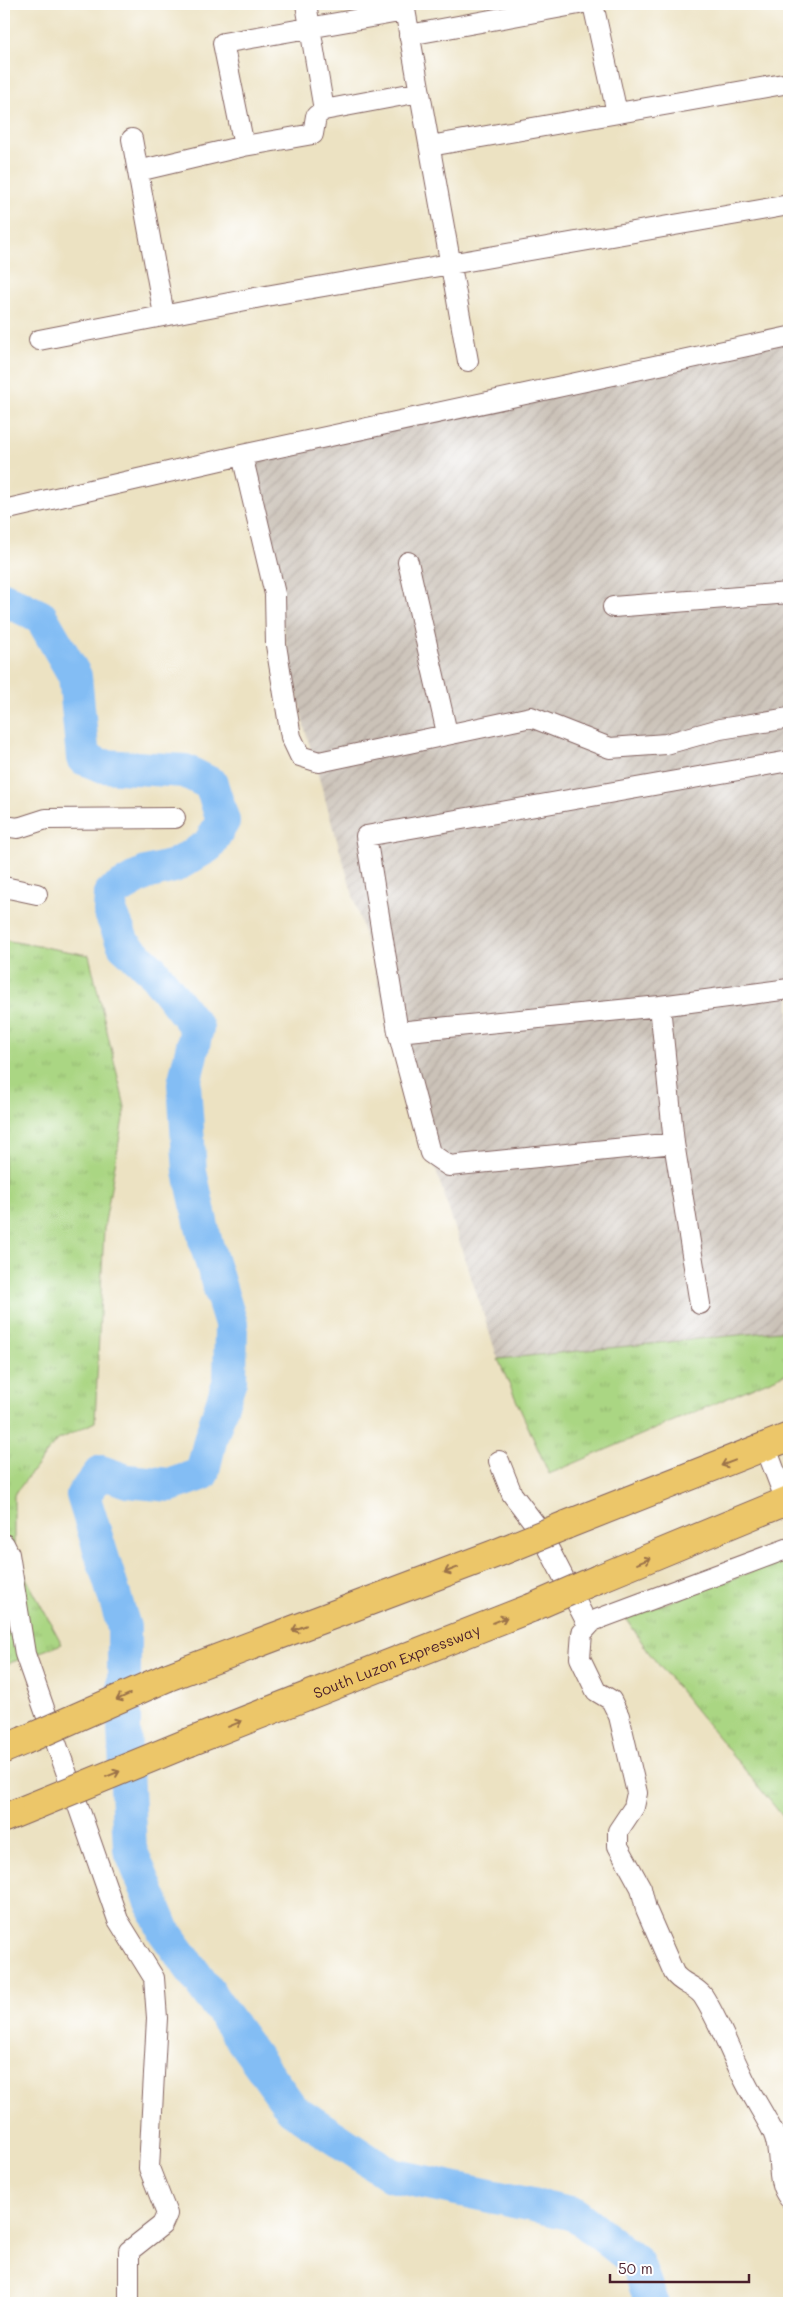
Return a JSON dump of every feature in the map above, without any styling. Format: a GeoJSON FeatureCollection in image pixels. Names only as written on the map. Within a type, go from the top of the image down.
{"type":"FeatureCollection","features":[{"type":"Feature","properties":{"kind":"highway"},"geometry":{"type":"LineString","coordinates":[[13,1745],[168,1677],[497,1553],[778,1443]]}},
{"type":"Feature","properties":{"kind":"highway","name":"South Luzon Expressway"},"geometry":{"type":"LineString","coordinates":[[4,1818],[190,1742],[531,1608],[788,1501]]}},
{"type":"Feature","properties":{"kind":"street"},"geometry":{"type":"LineString","coordinates":[[306,4],[324,110]]}},
{"type":"Feature","properties":{"kind":"street"},"geometry":{"type":"LineString","coordinates":[[409,35],[579,4]]}},
{"type":"Feature","properties":{"kind":"street"},"geometry":{"type":"LineString","coordinates":[[593,4],[618,113]]}},
{"type":"Feature","properties":{"kind":"street"},"geometry":{"type":"LineString","coordinates":[[244,146],[223,43],[310,28],[404,7],[468,361]]}},
{"type":"Feature","properties":{"kind":"street"},"geometry":{"type":"LineString","coordinates":[[430,146],[789,83]]}},
{"type":"Feature","properties":{"kind":"street"},"geometry":{"type":"LineString","coordinates":[[138,171],[244,146],[313,134],[316,116],[324,110],[420,92]]}},
{"type":"Feature","properties":{"kind":"street"},"geometry":{"type":"LineString","coordinates":[[132,139],[164,315]]}},
{"type":"Feature","properties":{"kind":"street"},"geometry":{"type":"LineString","coordinates":[[39,340],[164,315],[789,205]]}},
{"type":"Feature","properties":{"kind":"street"},"geometry":{"type":"LineString","coordinates":[[4,510],[242,455],[789,337]]}},
{"type":"Feature","properties":{"kind":"street"},"geometry":{"type":"LineString","coordinates":[[242,455],[275,594],[276,644],[291,737],[300,756],[320,762],[447,733],[531,717],[610,748],[636,748],[666,744],[720,729],[789,718]]}},
{"type":"Feature","properties":{"kind":"street"},"geometry":{"type":"LineString","coordinates":[[408,562],[447,733]]}},
{"type":"Feature","properties":{"kind":"street"},"geometry":{"type":"LineString","coordinates":[[613,607],[789,593]]}},
{"type":"Feature","properties":{"kind":"street"},"geometry":{"type":"LineString","coordinates":[[674,1143],[449,1166],[430,1153],[398,1032],[366,836],[789,760]]}},
{"type":"Feature","properties":{"kind":"street"},"geometry":{"type":"LineString","coordinates":[[4,826],[18,828],[46,819],[175,818]]}},
{"type":"Feature","properties":{"kind":"street"},"geometry":{"type":"LineString","coordinates":[[4,887],[37,894]]}},
{"type":"Feature","properties":{"kind":"street"},"geometry":{"type":"LineString","coordinates":[[398,1032],[660,1006],[789,989]]}},
{"type":"Feature","properties":{"kind":"street"},"geometry":{"type":"LineString","coordinates":[[660,1006],[674,1143],[700,1304]]}},
{"type":"Feature","properties":{"kind":"street"},"geometry":{"type":"LineString","coordinates":[[778,1443],[788,1501]]}},
{"type":"Feature","properties":{"kind":"street"},"geometry":{"type":"LineString","coordinates":[[499,1461],[512,1494],[538,1528],[588,1624]]}},
{"type":"Feature","properties":{"kind":"street"},"geometry":{"type":"LineString","coordinates":[[4,1544],[9,1554],[28,1663],[118,1920],[154,1978],[157,2018],[149,2168],[167,2214],[162,2225],[129,2250],[129,2303]]}},
{"type":"Feature","properties":{"kind":"street"},"geometry":{"type":"LineString","coordinates":[[789,1548],[633,1608],[598,1618],[588,1624],[580,1640],[580,1658],[596,1691],[610,1700],[619,1716],[637,1793],[634,1807],[618,1832],[618,1846],[641,1888],[646,1909],[676,1978],[694,1987],[702,1995],[729,2043],[742,2077],[772,2130],[777,2143],[781,2182],[789,2198]]}},
{"type":"Feature","properties":{"kind":"shaded area"},"geometry":{"type":"Polygon","coordinates":[[[789,331],[789,1330],[498,1359],[406,1079],[304,726],[247,459],[789,331]]]}},
{"type":"Feature","properties":{"kind":"green space"},"geometry":{"type":"Polygon","coordinates":[[[4,940],[89,955],[125,1107],[104,1228],[95,1422],[56,1441],[14,1495],[14,1556],[62,1644],[4,1665],[4,940]]]}},
{"type":"Feature","properties":{"kind":"green space"},"geometry":{"type":"Polygon","coordinates":[[[789,1330],[789,1372],[549,1474],[498,1359],[789,1330]]]}},
{"type":"Feature","properties":{"kind":"green space"},"geometry":{"type":"Polygon","coordinates":[[[789,1558],[789,1824],[649,1653],[626,1618],[789,1558]]]}},
{"type":"Feature","properties":{"kind":"waterway"},"geometry":{"type":"LineString","coordinates":[[4,599],[41,617],[75,676],[83,758],[103,766],[185,771],[211,784],[223,821],[208,846],[174,866],[146,873],[111,893],[110,911],[124,945],[151,969],[197,1028],[184,1084],[190,1172],[205,1240],[231,1324],[230,1380],[211,1437],[202,1474],[171,1485],[127,1481],[101,1472],[83,1495],[124,1627],[124,1729],[130,1849],[164,1931],[292,2109],[391,2175],[575,2214],[637,2263],[652,2303]]}}]}
